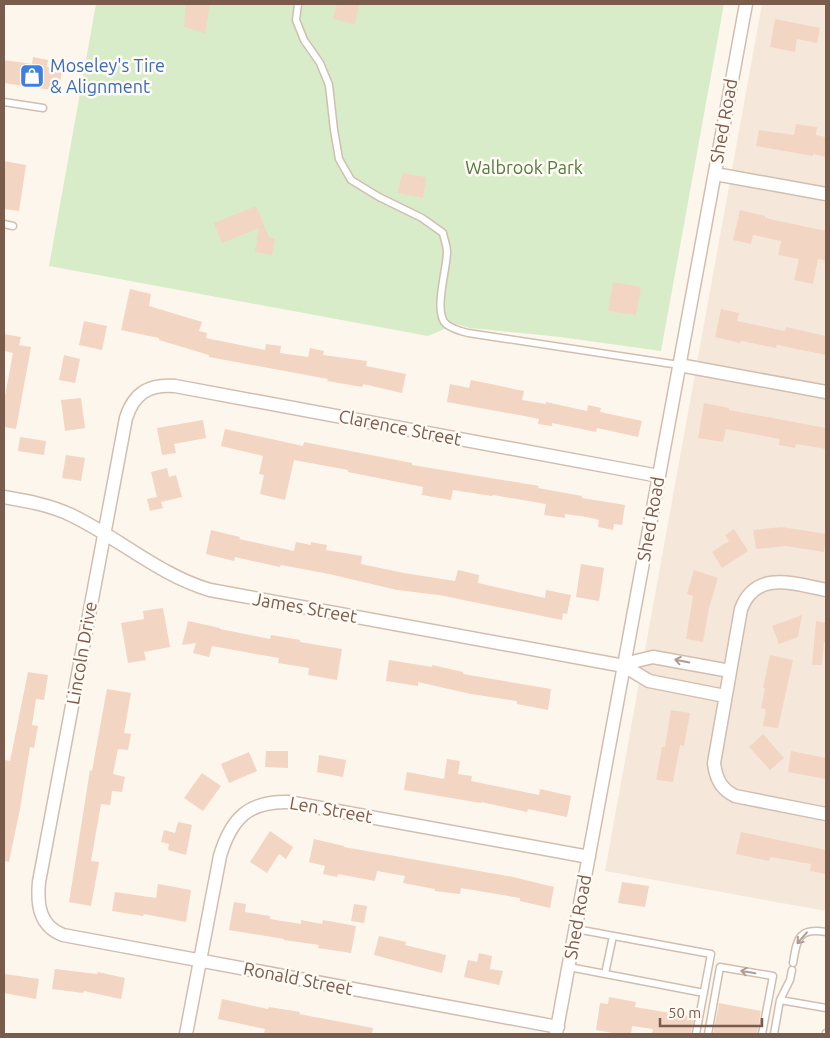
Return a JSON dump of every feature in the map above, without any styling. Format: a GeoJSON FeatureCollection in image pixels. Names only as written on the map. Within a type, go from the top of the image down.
{"type":"FeatureCollection","features":[{"type":"Feature","properties":{"kind":"street","name":"Shed Road"},"geometry":{"type":"LineString","coordinates":[[557,1031],[746,4]]}},
{"type":"Feature","properties":{"kind":"street"},"geometry":{"type":"LineString","coordinates":[[715,174],[826,194]]}},
{"type":"Feature","properties":{"kind":"street"},"geometry":{"type":"LineString","coordinates":[[679,365],[826,392]]}},
{"type":"Feature","properties":{"kind":"street","name":"Clarence Street"},"geometry":{"type":"LineString","coordinates":[[143,392],[158,385],[175,386],[659,476]]}},
{"type":"Feature","properties":{"kind":"street","name":"Lincoln Drive"},"geometry":{"type":"LineString","coordinates":[[43,919],[38,904],[40,882],[126,418],[131,404],[143,392]]}},
{"type":"Feature","properties":{"kind":"street","name":"James Street"},"geometry":{"type":"LineString","coordinates":[[4,497],[51,507],[70,515],[170,574],[210,590],[624,666],[650,681],[725,696]]}},
{"type":"Feature","properties":{"kind":"street"},"geometry":{"type":"LineString","coordinates":[[826,590],[774,581],[767,582],[754,590],[744,601],[741,609],[714,764],[715,773],[723,788],[735,796],[826,814]]}},
{"type":"Feature","properties":{"kind":"street","name":"James Street"},"geometry":{"type":"LineString","coordinates":[[624,666],[653,657],[729,676]]}},
{"type":"Feature","properties":{"kind":"street","name":"Len Street"},"geometry":{"type":"LineString","coordinates":[[186,1034],[220,856],[225,839],[241,816],[250,809],[268,803],[288,802],[588,857]]}},
{"type":"Feature","properties":{"kind":"street","name":"Ronald Street"},"geometry":{"type":"LineString","coordinates":[[43,919],[52,929],[63,934],[557,1031]]}},
{"type":"Feature","properties":{"kind":"lane"},"geometry":{"type":"LineString","coordinates":[[298,4],[296,20],[304,40],[320,63],[329,85],[339,159],[351,180],[379,197],[422,218],[443,233],[447,251],[440,302],[441,314],[445,324],[457,331],[468,333],[679,365]]}},
{"type":"Feature","properties":{"kind":"lane"},"geometry":{"type":"LineString","coordinates":[[4,102],[43,108]]}},
{"type":"Feature","properties":{"kind":"lane"},"geometry":{"type":"LineString","coordinates":[[4,224],[13,226]]}},
{"type":"Feature","properties":{"kind":"lane"},"geometry":{"type":"LineString","coordinates":[[576,929],[711,954],[696,1034]]}},
{"type":"Feature","properties":{"kind":"lane"},"geometry":{"type":"LineString","coordinates":[[774,1034],[780,1000],[790,980],[796,944],[809,930],[826,932]]}},
{"type":"Feature","properties":{"kind":"lane"},"geometry":{"type":"LineString","coordinates":[[605,974],[613,936]]}},
{"type":"Feature","properties":{"kind":"lane"},"geometry":{"type":"LineString","coordinates":[[569,967],[704,993]]}},
{"type":"Feature","properties":{"kind":"lane"},"geometry":{"type":"LineString","coordinates":[[708,1034],[720,967],[773,976],[762,1034]]}},
{"type":"Feature","properties":{"kind":"lane"},"geometry":{"type":"LineString","coordinates":[[780,1000],[826,1008]]}},
{"type":"Feature","properties":{"kind":"shaded area"},"geometry":{"type":"Polygon","coordinates":[[[762,4],[826,4],[826,911],[605,871],[762,4]]]}},
{"type":"Feature","properties":{"kind":"green space","name":"Walbrook Park"},"geometry":{"type":"Polygon","coordinates":[[[96,4],[724,4],[661,351],[560,337],[470,328],[456,324],[428,336],[49,266],[96,4]]]}},
{"type":"Feature","properties":{"kind":"building"},"geometry":{"type":"Polygon","coordinates":[[[186,4],[210,4],[205,33],[184,27],[186,4]]]}},
{"type":"Feature","properties":{"kind":"building"},"geometry":{"type":"Polygon","coordinates":[[[337,4],[359,4],[355,24],[333,19],[337,4]]]}},
{"type":"Feature","properties":{"kind":"building"},"geometry":{"type":"Polygon","coordinates":[[[775,19],[820,28],[817,43],[797,39],[795,52],[770,47],[775,19]]]}},
{"type":"Feature","properties":{"kind":"building","name":"Moseley's Tire & Alignment"},"geometry":{"type":"Polygon","coordinates":[[[33,57],[48,60],[47,67],[62,70],[59,91],[4,83],[4,60],[32,64],[33,57]]]}},
{"type":"Feature","properties":{"kind":"building"},"geometry":{"type":"Polygon","coordinates":[[[796,124],[817,127],[816,135],[826,137],[826,157],[756,146],[759,130],[794,135],[796,124]]]}},
{"type":"Feature","properties":{"kind":"building"},"geometry":{"type":"Polygon","coordinates":[[[4,161],[26,165],[19,211],[4,209],[4,161]]]}},
{"type":"Feature","properties":{"kind":"building"},"geometry":{"type":"Polygon","coordinates":[[[402,173],[426,177],[423,198],[398,193],[402,173]]]}},
{"type":"Feature","properties":{"kind":"building"},"geometry":{"type":"Polygon","coordinates":[[[256,206],[269,237],[275,239],[272,255],[255,252],[259,228],[222,243],[214,223],[256,206]]]}},
{"type":"Feature","properties":{"kind":"building"},"geometry":{"type":"Polygon","coordinates":[[[740,210],[765,216],[765,218],[826,231],[826,261],[818,259],[813,284],[794,280],[799,259],[778,255],[781,241],[753,235],[751,244],[733,240],[740,210]]]}},
{"type":"Feature","properties":{"kind":"building"},"geometry":{"type":"Polygon","coordinates":[[[613,282],[641,287],[636,315],[608,311],[613,282]]]}},
{"type":"Feature","properties":{"kind":"building"},"geometry":{"type":"Polygon","coordinates":[[[130,289],[151,294],[149,306],[202,322],[199,331],[207,333],[206,338],[265,350],[266,344],[281,346],[280,353],[308,357],[310,348],[324,351],[323,355],[367,361],[366,366],[406,374],[402,393],[363,384],[362,387],[327,381],[328,379],[209,357],[209,355],[159,340],[159,338],[121,330],[130,289]]]}},
{"type":"Feature","properties":{"kind":"building"},"geometry":{"type":"Polygon","coordinates":[[[721,309],[739,313],[737,321],[785,331],[786,327],[826,336],[826,355],[777,345],[776,348],[715,337],[721,309]]]}},
{"type":"Feature","properties":{"kind":"building"},"geometry":{"type":"Polygon","coordinates":[[[84,321],[107,326],[102,350],[79,345],[84,321]]]}},
{"type":"Feature","properties":{"kind":"building"},"geometry":{"type":"Polygon","coordinates":[[[4,334],[21,337],[19,345],[31,347],[16,429],[4,427],[4,401],[13,353],[4,351],[4,334]]]}},
{"type":"Feature","properties":{"kind":"building"},"geometry":{"type":"Polygon","coordinates":[[[64,355],[80,359],[75,383],[59,380],[64,355]]]}},
{"type":"Feature","properties":{"kind":"building"},"geometry":{"type":"Polygon","coordinates":[[[471,380],[524,391],[522,400],[546,404],[546,402],[587,411],[588,405],[601,408],[600,412],[642,421],[638,437],[597,428],[596,432],[552,423],[552,426],[538,424],[539,419],[447,402],[450,384],[469,388],[471,380]]]}},
{"type":"Feature","properties":{"kind":"building"},"geometry":{"type":"Polygon","coordinates":[[[81,398],[85,428],[65,431],[61,400],[81,398]]]}},
{"type":"Feature","properties":{"kind":"building"},"geometry":{"type":"Polygon","coordinates":[[[704,403],[729,408],[729,410],[826,428],[826,449],[796,444],[795,448],[779,445],[780,439],[726,429],[723,442],[698,438],[704,403]]]}},
{"type":"Feature","properties":{"kind":"building"},"geometry":{"type":"Polygon","coordinates":[[[203,420],[206,438],[174,444],[176,453],[162,455],[157,428],[203,420]]]}},
{"type":"Feature","properties":{"kind":"building"},"geometry":{"type":"Polygon","coordinates":[[[225,429],[303,446],[304,442],[412,463],[412,465],[539,486],[538,488],[582,496],[582,498],[625,505],[622,525],[614,524],[613,530],[598,527],[599,520],[587,517],[565,514],[565,518],[544,515],[546,504],[493,495],[453,490],[451,500],[422,495],[423,487],[294,460],[285,500],[260,494],[264,475],[259,474],[263,456],[221,446],[225,429]]]}},
{"type":"Feature","properties":{"kind":"building"},"geometry":{"type":"Polygon","coordinates":[[[20,437],[46,441],[44,455],[18,451],[20,437]]]}},
{"type":"Feature","properties":{"kind":"building"},"geometry":{"type":"Polygon","coordinates":[[[66,455],[85,458],[81,481],[62,478],[66,455]]]}},
{"type":"Feature","properties":{"kind":"building"},"geometry":{"type":"Polygon","coordinates":[[[167,468],[169,477],[176,475],[182,497],[161,502],[163,508],[150,511],[147,499],[157,497],[151,472],[167,468]]]}},
{"type":"Feature","properties":{"kind":"building"},"geometry":{"type":"Polygon","coordinates":[[[782,527],[826,534],[824,552],[786,546],[756,549],[753,530],[782,527]]]}},
{"type":"Feature","properties":{"kind":"building"},"geometry":{"type":"Polygon","coordinates":[[[734,529],[748,551],[722,568],[712,552],[729,541],[725,535],[734,529]]]}},
{"type":"Feature","properties":{"kind":"building"},"geometry":{"type":"Polygon","coordinates":[[[211,530],[240,537],[239,539],[294,551],[296,542],[311,545],[311,542],[327,545],[326,550],[362,556],[361,564],[404,573],[455,581],[458,570],[479,575],[478,583],[522,593],[545,598],[546,590],[571,595],[567,614],[563,613],[562,620],[439,595],[397,590],[281,565],[280,567],[235,557],[234,561],[206,554],[211,530]]]}},
{"type":"Feature","properties":{"kind":"building"},"geometry":{"type":"Polygon","coordinates":[[[581,564],[604,568],[599,601],[576,597],[581,564]]]}},
{"type":"Feature","properties":{"kind":"building"},"geometry":{"type":"Polygon","coordinates":[[[694,570],[718,578],[709,608],[703,642],[686,639],[693,596],[687,594],[694,570]]]}},
{"type":"Feature","properties":{"kind":"building"},"geometry":{"type":"Polygon","coordinates":[[[163,608],[170,647],[144,652],[146,660],[128,663],[121,623],[144,619],[143,611],[163,608]]]}},
{"type":"Feature","properties":{"kind":"building"},"geometry":{"type":"Polygon","coordinates":[[[802,615],[798,637],[779,644],[772,626],[802,615]]]}},
{"type":"Feature","properties":{"kind":"building"},"geometry":{"type":"Polygon","coordinates":[[[188,621],[270,639],[271,635],[342,649],[337,680],[308,675],[309,668],[278,663],[279,658],[212,646],[209,657],[193,653],[196,643],[182,645],[188,621]]]}},
{"type":"Feature","properties":{"kind":"building"},"geometry":{"type":"Polygon","coordinates":[[[816,621],[826,623],[826,643],[824,642],[822,665],[812,665],[816,621]]]}},
{"type":"Feature","properties":{"kind":"building"},"geometry":{"type":"Polygon","coordinates":[[[770,655],[793,660],[778,728],[763,726],[766,709],[761,708],[770,655]]]}},
{"type":"Feature","properties":{"kind":"building"},"geometry":{"type":"Polygon","coordinates":[[[389,660],[432,667],[432,665],[463,672],[463,674],[551,689],[548,710],[517,704],[517,701],[471,694],[418,682],[418,686],[386,681],[389,660]]]}},
{"type":"Feature","properties":{"kind":"building"},"geometry":{"type":"Polygon","coordinates":[[[28,672],[48,675],[44,700],[36,699],[32,725],[38,726],[34,748],[30,747],[9,862],[4,861],[4,766],[5,760],[10,761],[28,672]]]}},
{"type":"Feature","properties":{"kind":"building"},"geometry":{"type":"Polygon","coordinates":[[[107,689],[131,693],[124,733],[131,734],[128,750],[118,749],[113,774],[125,777],[122,792],[112,791],[110,805],[101,804],[91,861],[99,862],[91,906],[69,902],[90,770],[92,771],[107,689]]]}},
{"type":"Feature","properties":{"kind":"building"},"geometry":{"type":"Polygon","coordinates":[[[671,710],[690,713],[684,746],[680,745],[673,782],[656,780],[662,747],[665,747],[671,710]]]}},
{"type":"Feature","properties":{"kind":"building"},"geometry":{"type":"Polygon","coordinates":[[[763,734],[784,758],[770,770],[749,747],[763,734]]]}},
{"type":"Feature","properties":{"kind":"building"},"geometry":{"type":"Polygon","coordinates":[[[266,751],[288,751],[288,768],[265,767],[266,751]]]}},
{"type":"Feature","properties":{"kind":"building"},"geometry":{"type":"Polygon","coordinates":[[[791,751],[826,758],[826,779],[788,772],[791,751]]]}},
{"type":"Feature","properties":{"kind":"building"},"geometry":{"type":"Polygon","coordinates":[[[249,752],[257,771],[229,783],[221,764],[249,752]]]}},
{"type":"Feature","properties":{"kind":"building"},"geometry":{"type":"Polygon","coordinates":[[[319,755],[346,760],[343,777],[317,772],[319,755]]]}},
{"type":"Feature","properties":{"kind":"building"},"geometry":{"type":"Polygon","coordinates":[[[447,759],[460,761],[458,774],[472,776],[471,781],[539,795],[540,789],[571,796],[567,817],[528,809],[527,812],[481,802],[404,790],[407,772],[444,779],[447,759]]]}},
{"type":"Feature","properties":{"kind":"building"},"geometry":{"type":"Polygon","coordinates":[[[202,773],[221,786],[203,811],[184,798],[202,773]]]}},
{"type":"Feature","properties":{"kind":"building"},"geometry":{"type":"Polygon","coordinates":[[[178,822],[192,825],[186,855],[168,850],[169,844],[161,842],[164,830],[175,833],[178,822]]]}},
{"type":"Feature","properties":{"kind":"building"},"geometry":{"type":"Polygon","coordinates":[[[270,831],[293,847],[286,859],[279,854],[267,873],[250,862],[270,831]]]}},
{"type":"Feature","properties":{"kind":"building"},"geometry":{"type":"Polygon","coordinates":[[[741,832],[826,850],[826,874],[810,871],[811,864],[770,857],[769,861],[736,854],[741,832]]]}},
{"type":"Feature","properties":{"kind":"building"},"geometry":{"type":"Polygon","coordinates":[[[314,839],[344,847],[513,877],[554,887],[550,908],[520,901],[520,898],[461,888],[460,894],[435,891],[435,889],[403,883],[405,876],[377,871],[375,881],[338,874],[337,877],[323,874],[325,866],[309,862],[314,839]]]}},
{"type":"Feature","properties":{"kind":"building"},"geometry":{"type":"Polygon","coordinates":[[[622,882],[649,886],[645,907],[618,903],[622,882]]]}},
{"type":"Feature","properties":{"kind":"building"},"geometry":{"type":"Polygon","coordinates":[[[158,884],[191,890],[186,922],[144,914],[143,916],[112,911],[115,892],[156,898],[158,884]]]}},
{"type":"Feature","properties":{"kind":"building"},"geometry":{"type":"Polygon","coordinates":[[[234,902],[246,904],[245,912],[270,916],[270,919],[301,924],[301,920],[322,924],[323,920],[356,926],[351,953],[318,948],[319,945],[229,930],[234,902]]]}},
{"type":"Feature","properties":{"kind":"building"},"geometry":{"type":"Polygon","coordinates":[[[354,904],[367,906],[364,923],[351,921],[354,904]]]}},
{"type":"Feature","properties":{"kind":"building"},"geometry":{"type":"Polygon","coordinates":[[[379,936],[406,942],[405,945],[446,955],[442,973],[374,955],[379,936]]]}},
{"type":"Feature","properties":{"kind":"building"},"geometry":{"type":"Polygon","coordinates":[[[479,953],[492,956],[490,969],[503,971],[499,985],[464,977],[468,960],[477,962],[479,953]]]}},
{"type":"Feature","properties":{"kind":"building"},"geometry":{"type":"Polygon","coordinates":[[[55,969],[97,974],[98,972],[125,978],[121,999],[84,991],[83,993],[52,989],[55,969]]]}},
{"type":"Feature","properties":{"kind":"building"},"geometry":{"type":"Polygon","coordinates":[[[5,974],[39,979],[36,999],[4,993],[5,974]]]}},
{"type":"Feature","properties":{"kind":"building"},"geometry":{"type":"Polygon","coordinates":[[[609,997],[636,1002],[635,1007],[694,1017],[691,1034],[652,1034],[653,1029],[632,1026],[631,1034],[596,1030],[600,1003],[608,1004],[609,997]]]}},
{"type":"Feature","properties":{"kind":"building"},"geometry":{"type":"Polygon","coordinates":[[[222,999],[268,1009],[269,1007],[300,1012],[299,1014],[373,1028],[372,1034],[264,1034],[265,1029],[218,1019],[222,999]]]}},
{"type":"Feature","properties":{"kind":"building"},"geometry":{"type":"Polygon","coordinates":[[[719,1003],[761,1011],[757,1034],[713,1034],[719,1003]]]}},
{"type":"Feature","properties":{"kind":"place","name":"Moseley's Tire & Alignment"},"geometry":{"type":"Point","coordinates":[32,76]}}]}
